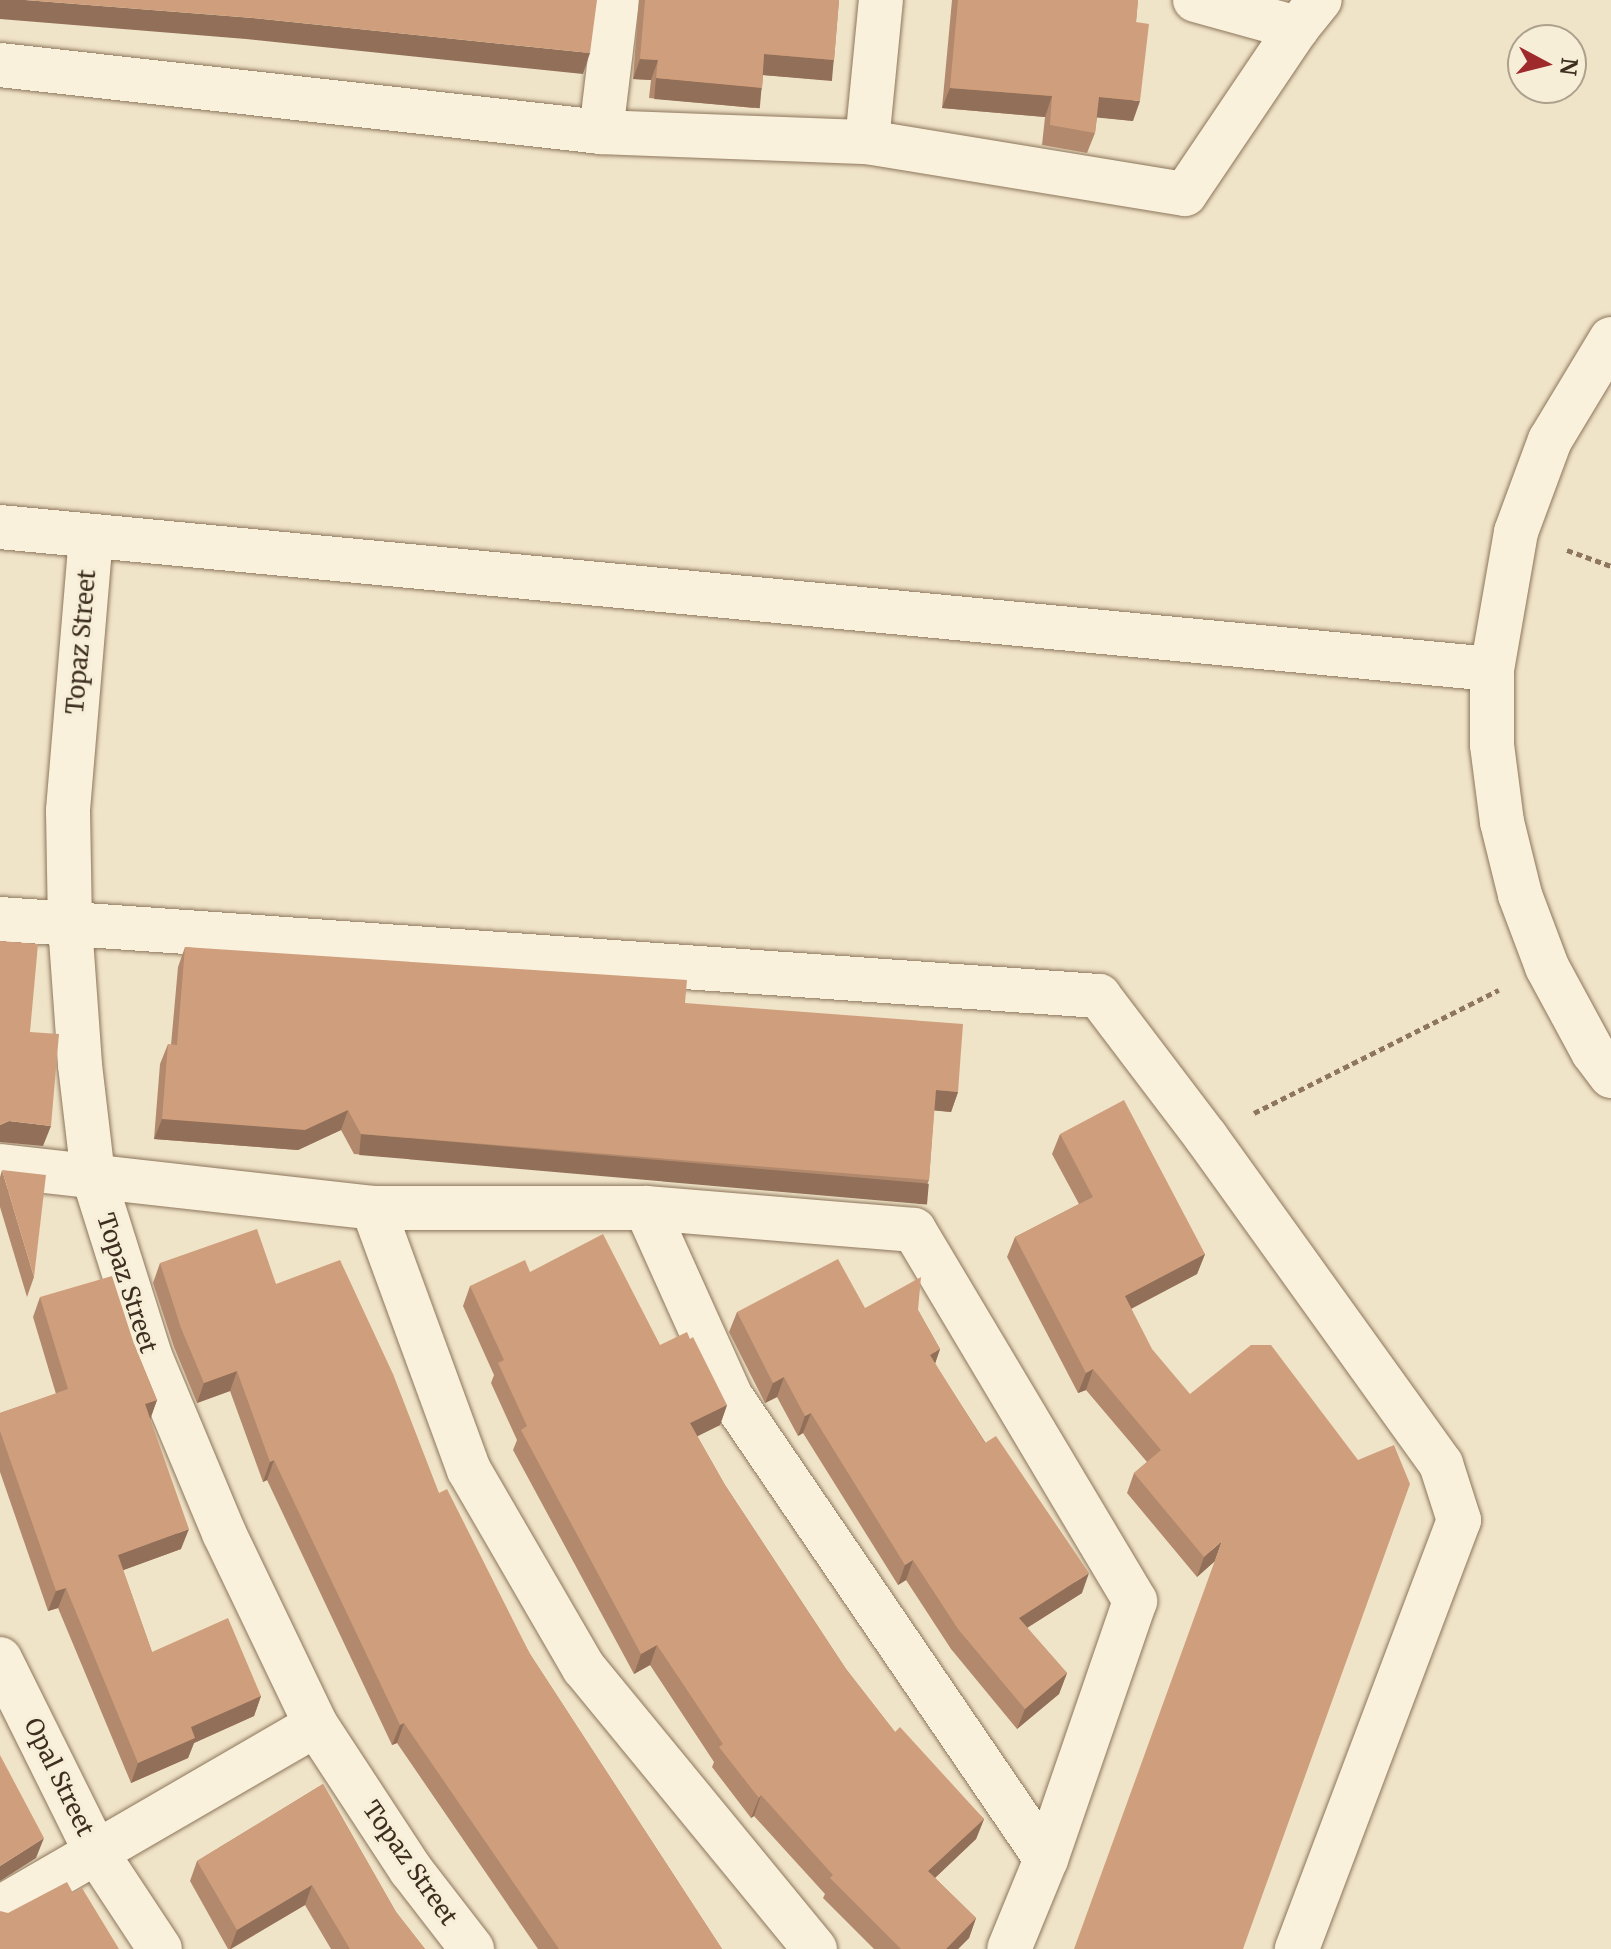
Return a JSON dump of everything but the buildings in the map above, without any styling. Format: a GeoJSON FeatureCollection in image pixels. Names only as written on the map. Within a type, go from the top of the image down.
{"type":"FeatureCollection","features":[{"type":"Feature","properties":{"kind":"street"},"geometry":{"type":"LineString","coordinates":[[601,132],[617,0]]}},
{"type":"Feature","properties":{"kind":"street"},"geometry":{"type":"LineString","coordinates":[[867,142],[881,0]]}},
{"type":"Feature","properties":{"kind":"street"},"geometry":{"type":"LineString","coordinates":[[0,65],[601,132],[867,142],[1185,194],[1309,14],[1195,0]]}},
{"type":"Feature","properties":{"kind":"street"},"geometry":{"type":"LineString","coordinates":[[1611,339],[1550,440],[1516,532],[1492,669],[1492,745],[1502,822],[1520,895],[1547,967],[1593,1052],[1611,1076]]}},
{"type":"Feature","properties":{"kind":"street"},"geometry":{"type":"LineString","coordinates":[[0,527],[1492,669]]}},
{"type":"Feature","properties":{"kind":"street","name":"Topaz Street"},"geometry":{"type":"LineString","coordinates":[[91,536],[68,811],[70,925],[80,1065],[93,1175],[150,1356],[224,1533],[316,1725],[411,1870],[472,1949]]}},
{"type":"Feature","properties":{"kind":"street"},"geometry":{"type":"LineString","coordinates":[[0,919],[1099,996],[1206,1137],[1441,1464],[1459,1520],[1297,1949]]}},
{"type":"Feature","properties":{"kind":"street"},"geometry":{"type":"LineString","coordinates":[[0,1166],[373,1208],[646,1208],[914,1230],[1135,1601],[1046,1859],[1009,1949]]}},
{"type":"Feature","properties":{"kind":"street"},"geometry":{"type":"LineString","coordinates":[[373,1208],[469,1470],[584,1668],[815,1949]]}},
{"type":"Feature","properties":{"kind":"street"},"geometry":{"type":"LineString","coordinates":[[646,1208],[731,1397],[1046,1859]]}},
{"type":"Feature","properties":{"kind":"street","name":"Opal Street"},"geometry":{"type":"LineString","coordinates":[[0,1659],[96,1852],[160,1949]]}},
{"type":"Feature","properties":{"kind":"street"},"geometry":{"type":"LineString","coordinates":[[0,1908],[316,1725]]}},
{"type":"Feature","properties":{"kind":"path"},"geometry":{"type":"LineString","coordinates":[[1206,1137],[1547,967]]}}]}
